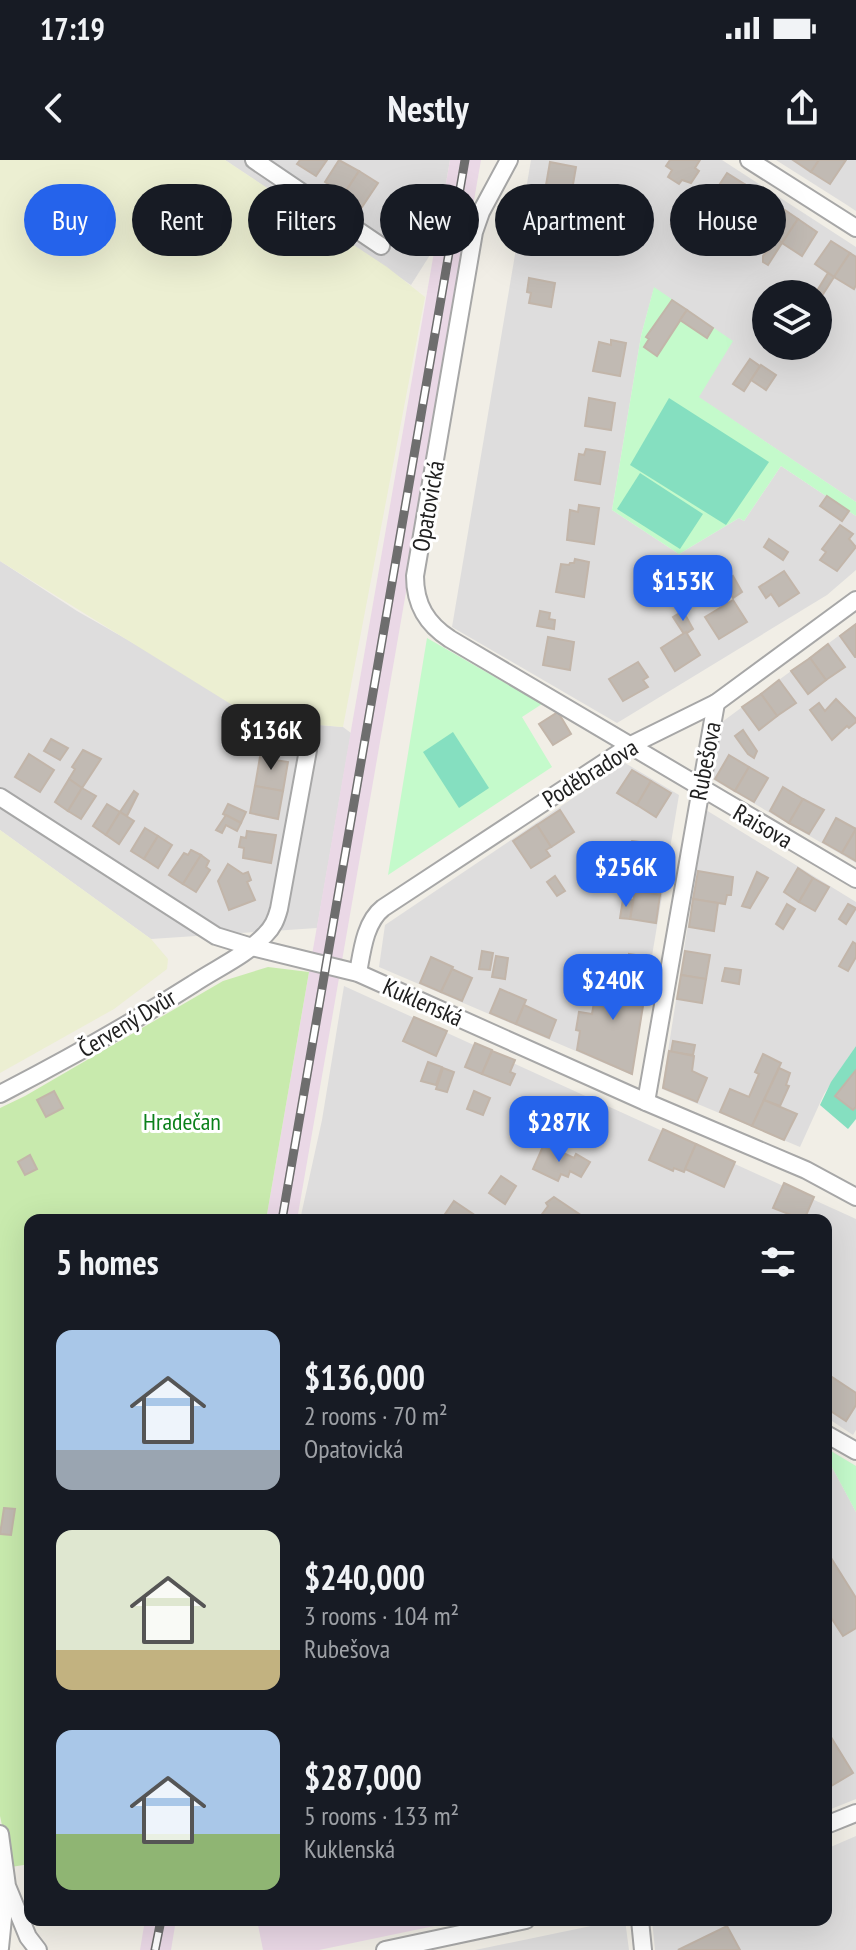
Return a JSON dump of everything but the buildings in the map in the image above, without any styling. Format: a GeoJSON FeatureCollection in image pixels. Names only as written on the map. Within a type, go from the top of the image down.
{"type":"FeatureCollection","features":[{"type":"Feature","properties":{"kind":"street"},"geometry":{"type":"LineString","coordinates":[[254,160],[380,245]]}},
{"type":"Feature","properties":{"kind":"street","name":"Opatovická"},"geometry":{"type":"LineString","coordinates":[[509,160],[481,212],[474,232],[415,576],[417,595],[425,617],[439,632],[631,745]]}},
{"type":"Feature","properties":{"kind":"street"},"geometry":{"type":"LineString","coordinates":[[749,160],[856,228]]}},
{"type":"Feature","properties":{"kind":"street","name":"Poděbradova"},"geometry":{"type":"LineString","coordinates":[[358,973],[369,928],[377,913],[631,745],[716,703],[856,600]]}},
{"type":"Feature","properties":{"kind":"street","name":"Rubešova"},"geometry":{"type":"LineString","coordinates":[[646,1102],[716,703]]}},
{"type":"Feature","properties":{"kind":"street","name":"Raisova"},"geometry":{"type":"LineString","coordinates":[[631,745],[699,789],[856,879]]}},
{"type":"Feature","properties":{"kind":"street"},"geometry":{"type":"LineString","coordinates":[[252,947],[275,923],[279,909],[308,750]]}},
{"type":"Feature","properties":{"kind":"street","name":"Kuklenská"},"geometry":{"type":"LineString","coordinates":[[0,797],[216,936],[358,973],[806,1170],[856,1197]]}},
{"type":"Feature","properties":{"kind":"street","name":"Červený Dvůr"},"geometry":{"type":"LineString","coordinates":[[0,1094],[86,1049],[252,947]]}},
{"type":"Feature","properties":{"kind":"street"},"geometry":{"type":"LineString","coordinates":[[832,1437],[856,1451]]}},
{"type":"Feature","properties":{"kind":"street"},"geometry":{"type":"LineString","coordinates":[[832,1823],[856,1813]]}},
{"type":"Feature","properties":{"kind":"street"},"geometry":{"type":"LineString","coordinates":[[0,1834],[7,1886],[0,1948]]}},
{"type":"Feature","properties":{"kind":"street"},"geometry":{"type":"LineString","coordinates":[[7,1886],[28,1937],[38,1950]]}},
{"type":"Feature","properties":{"kind":"street"},"geometry":{"type":"LineString","coordinates":[[385,1950],[498,1926]]}},
{"type":"Feature","properties":{"kind":"street"},"geometry":{"type":"LineString","coordinates":[[641,1926],[643,1950]]}},
{"type":"Feature","properties":{"kind":"shaded area"},"geometry":{"type":"Polygon","coordinates":[[[225,160],[450,160],[446,184],[380,184],[380,256],[429,256],[411,285],[364,253],[364,184],[261,184],[225,160]]]}},
{"type":"Feature","properties":{"kind":"shaded area"},"geometry":{"type":"Polygon","coordinates":[[[450,160],[481,160],[477,184],[446,184],[450,160]]]}},
{"type":"Feature","properties":{"kind":"shaded area"},"geometry":{"type":"Polygon","coordinates":[[[531,160],[722,160],[759,184],[670,184],[670,256],[786,256],[786,202],[856,247],[856,502],[698,397],[654,288],[641,336],[612,510],[679,554],[739,518],[744,521],[781,466],[856,516],[856,570],[827,595],[617,723],[452,627],[515,256],[654,256],[654,184],[527,184],[531,160]]]}},
{"type":"Feature","properties":{"kind":"shaded area"},"geometry":{"type":"Polygon","coordinates":[[[776,160],[856,160],[856,211],[847,205],[776,160]]]}},
{"type":"Feature","properties":{"kind":"shaded area"},"geometry":{"type":"Polygon","coordinates":[[[433,256],[464,256],[298,1214],[267,1214],[433,256]]]}},
{"type":"Feature","properties":{"kind":"shaded area"},"geometry":{"type":"Polygon","coordinates":[[[0,561],[77,611],[156,656],[295,723],[343,727],[351,733],[317,928],[151,939],[0,830],[0,561]]]}},
{"type":"Feature","properties":{"kind":"shaded area"},"geometry":{"type":"Polygon","coordinates":[[[856,623],[856,863],[712,779],[722,722],[856,623]]]}},
{"type":"Feature","properties":{"kind":"shaded area"},"geometry":{"type":"Polygon","coordinates":[[[625,763],[679,795],[632,1075],[379,967],[385,925],[625,763]]]}},
{"type":"Feature","properties":{"kind":"shaded area"},"geometry":{"type":"Polygon","coordinates":[[[706,810],[856,902],[856,1046],[824,1094],[800,1147],[662,1089],[706,810]]]}},
{"type":"Feature","properties":{"kind":"shaded area"},"geometry":{"type":"Polygon","coordinates":[[[344,986],[856,1219],[856,1430],[853,1435],[832,1421],[832,1214],[301,1214],[322,1120],[344,986]]]}},
{"type":"Feature","properties":{"kind":"shaded area"},"geometry":{"type":"Polygon","coordinates":[[[832,1467],[856,1512],[856,1799],[832,1809],[832,1467]]]}},
{"type":"Feature","properties":{"kind":"shaded area"},"geometry":{"type":"Polygon","coordinates":[[[856,1836],[856,1950],[655,1950],[653,1926],[832,1926],[832,1846],[856,1836]]]}},
{"type":"Feature","properties":{"kind":"shaded area"},"geometry":{"type":"Polygon","coordinates":[[[144,1926],[175,1926],[171,1950],[140,1950],[144,1926]]]}},
{"type":"Feature","properties":{"kind":"shaded area"},"geometry":{"type":"Polygon","coordinates":[[[258,1926],[434,1926],[319,1950],[263,1950],[258,1926]]]}},
{"type":"Feature","properties":{"kind":"shaded area"},"geometry":{"type":"Polygon","coordinates":[[[591,1926],[626,1926],[629,1950],[475,1950],[591,1926]]]}},
{"type":"Feature","properties":{"kind":"green space"},"geometry":{"type":"Polygon","coordinates":[[[0,160],[225,160],[261,184],[248,184],[248,256],[364,256],[364,252],[425,297],[343,727],[295,723],[242,711],[0,561],[0,160]]]}},
{"type":"Feature","properties":{"kind":"green space"},"geometry":{"type":"Polygon","coordinates":[[[654,287],[733,341],[699,397],[856,502],[856,516],[781,466],[744,521],[739,518],[679,554],[612,510],[641,336],[654,287]]]}},
{"type":"Feature","properties":{"kind":"green space"},"geometry":{"type":"Polygon","coordinates":[[[669,398],[769,462],[726,525],[630,465],[669,398]]]}},
{"type":"Feature","properties":{"kind":"green space"},"geometry":{"type":"Polygon","coordinates":[[[640,473],[703,514],[680,549],[617,509],[640,473]]]}},
{"type":"Feature","properties":{"kind":"green space"},"geometry":{"type":"Polygon","coordinates":[[[427,638],[542,704],[522,717],[552,767],[388,875],[427,638]]]}},
{"type":"Feature","properties":{"kind":"green space"},"geometry":{"type":"Polygon","coordinates":[[[453,732],[489,788],[459,808],[423,752],[453,732]]]}},
{"type":"Feature","properties":{"kind":"green space"},"geometry":{"type":"Polygon","coordinates":[[[0,830],[151,939],[168,959],[167,969],[114,1009],[0,1073],[0,830]]]}},
{"type":"Feature","properties":{"kind":"green space","name":"Hradečan"},"geometry":{"type":"Polygon","coordinates":[[[268,967],[309,972],[267,1214],[24,1214],[24,1865],[11,1867],[0,1816],[0,1108],[223,981],[268,967]]]}},
{"type":"Feature","properties":{"kind":"green space"},"geometry":{"type":"Polygon","coordinates":[[[856,1046],[856,1119],[848,1129],[820,1105],[831,1082],[856,1046]]]}},
{"type":"Feature","properties":{"kind":"green space"},"geometry":{"type":"Polygon","coordinates":[[[832,1452],[856,1466],[856,1512],[832,1467],[832,1452]]]}},
{"type":"Feature","properties":{"kind":"railway"},"geometry":{"type":"LineString","coordinates":[[283,1214],[465,160]]}},
{"type":"Feature","properties":{"kind":"railway"},"geometry":{"type":"LineString","coordinates":[[155,1950],[160,1926]]}}]}
